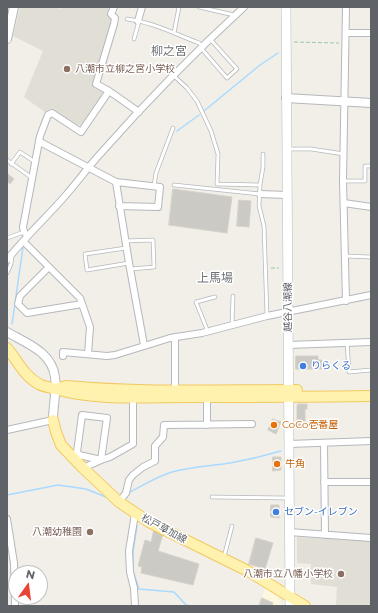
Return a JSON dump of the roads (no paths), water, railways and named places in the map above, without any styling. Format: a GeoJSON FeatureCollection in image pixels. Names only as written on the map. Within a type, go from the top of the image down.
{"type":"FeatureCollection","features":[{"type":"Feature","properties":{"kind":"main road","name":"越谷八潮線"},"geometry":{"type":"LineString","coordinates":[[286,7],[290,601]]}},
{"type":"Feature","properties":{"kind":"main road"},"geometry":{"type":"LineString","coordinates":[[7,348],[26,375],[32,380],[48,388],[65,393],[133,397],[207,397],[371,390]]}},
{"type":"Feature","properties":{"kind":"main road"},"geometry":{"type":"LineString","coordinates":[[55,389],[66,386],[112,389],[371,396]]}},
{"type":"Feature","properties":{"kind":"main road","name":"松戸草加線"},"geometry":{"type":"LineString","coordinates":[[53,420],[61,444],[83,468],[119,502],[135,514],[160,528],[248,571],[290,601],[305,606]]}},
{"type":"Feature","properties":{"kind":"street"},"geometry":{"type":"LineString","coordinates":[[7,40],[14,7]]}},
{"type":"Feature","properties":{"kind":"street"},"geometry":{"type":"LineString","coordinates":[[114,7],[111,14],[115,18],[114,24],[96,84],[109,91],[139,112]]}},
{"type":"Feature","properties":{"kind":"street"},"geometry":{"type":"LineString","coordinates":[[138,21],[142,7]]}},
{"type":"Feature","properties":{"kind":"street"},"geometry":{"type":"LineString","coordinates":[[7,260],[25,237],[66,196],[88,167],[139,112],[210,39],[244,7]]}},
{"type":"Feature","properties":{"kind":"street"},"geometry":{"type":"LineString","coordinates":[[346,7],[343,181],[346,301]]}},
{"type":"Feature","properties":{"kind":"street"},"geometry":{"type":"LineString","coordinates":[[346,33],[371,33]]}},
{"type":"Feature","properties":{"kind":"street"},"geometry":{"type":"LineString","coordinates":[[88,354],[90,327],[80,298],[49,268],[25,237],[23,227],[42,130],[48,115],[52,113],[81,132],[109,91]]}},
{"type":"Feature","properties":{"kind":"street"},"geometry":{"type":"LineString","coordinates":[[286,98],[371,103]]}},
{"type":"Feature","properties":{"kind":"street"},"geometry":{"type":"LineString","coordinates":[[40,142],[116,182],[160,187],[158,207],[119,206]]}},
{"type":"Feature","properties":{"kind":"street"},"geometry":{"type":"LineString","coordinates":[[116,182],[126,248],[144,345]]}},
{"type":"Feature","properties":{"kind":"street"},"geometry":{"type":"LineString","coordinates":[[260,194],[287,196]]}},
{"type":"Feature","properties":{"kind":"street"},"geometry":{"type":"LineString","coordinates":[[344,203],[371,207]]}},
{"type":"Feature","properties":{"kind":"street"},"geometry":{"type":"LineString","coordinates":[[49,268],[20,296],[18,304],[27,313],[82,304]]}},
{"type":"Feature","properties":{"kind":"street"},"geometry":{"type":"LineString","coordinates":[[63,356],[63,352],[107,356],[115,355],[144,345],[175,337],[208,332],[267,316],[288,313],[371,295]]}},
{"type":"Feature","properties":{"kind":"street"},"geometry":{"type":"LineString","coordinates":[[7,332],[40,351],[48,358],[53,367],[55,377],[53,420],[7,430]]}},
{"type":"Feature","properties":{"kind":"street"},"geometry":{"type":"LineString","coordinates":[[175,337],[175,390]]}},
{"type":"Feature","properties":{"kind":"street"},"geometry":{"type":"LineString","coordinates":[[288,345],[371,342]]}},
{"type":"Feature","properties":{"kind":"street"},"geometry":{"type":"LineString","coordinates":[[83,468],[110,457],[133,444],[133,397]]}},
{"type":"Feature","properties":{"kind":"street"},"geometry":{"type":"LineString","coordinates":[[207,397],[207,425]]}},
{"type":"Feature","properties":{"kind":"street"},"geometry":{"type":"LineString","coordinates":[[82,415],[107,418],[101,460],[79,455],[77,452],[82,415]]}},
{"type":"Feature","properties":{"kind":"street"},"geometry":{"type":"LineString","coordinates":[[119,502],[126,493],[129,480],[133,475],[155,460],[155,446],[163,437],[164,425],[252,424]]}},
{"type":"Feature","properties":{"kind":"street"},"geometry":{"type":"LineString","coordinates":[[289,444],[371,441]]}},
{"type":"Feature","properties":{"kind":"street"},"geometry":{"type":"LineString","coordinates":[[324,443],[325,535]]}},
{"type":"Feature","properties":{"kind":"street"},"geometry":{"type":"LineString","coordinates":[[324,482],[371,482]]}},
{"type":"Feature","properties":{"kind":"street"},"geometry":{"type":"LineString","coordinates":[[135,514],[129,551],[130,572],[134,588],[135,606]]}},
{"type":"Feature","properties":{"kind":"street"},"geometry":{"type":"LineString","coordinates":[[7,518],[14,563],[15,606]]}},
{"type":"Feature","properties":{"kind":"street"},"geometry":{"type":"LineString","coordinates":[[289,532],[371,538]]}},
{"type":"Feature","properties":{"kind":"lane"},"geometry":{"type":"LineString","coordinates":[[174,33],[179,7]]}},
{"type":"Feature","properties":{"kind":"lane"},"geometry":{"type":"LineString","coordinates":[[199,7],[235,15]]}},
{"type":"Feature","properties":{"kind":"lane"},"geometry":{"type":"LineString","coordinates":[[127,19],[138,21],[199,43],[227,78],[237,69],[210,39]]}},
{"type":"Feature","properties":{"kind":"lane"},"geometry":{"type":"LineString","coordinates":[[134,39],[138,21]]}},
{"type":"Feature","properties":{"kind":"lane"},"geometry":{"type":"LineString","coordinates":[[174,75],[197,101],[211,131],[218,154],[217,184],[260,185]]}},
{"type":"Feature","properties":{"kind":"lane"},"geometry":{"type":"LineString","coordinates":[[154,186],[156,173],[173,128]]}},
{"type":"Feature","properties":{"kind":"lane"},"geometry":{"type":"LineString","coordinates":[[286,149],[311,148],[344,154]]}},
{"type":"Feature","properties":{"kind":"lane"},"geometry":{"type":"LineString","coordinates":[[11,164],[20,152],[35,162]]}},
{"type":"Feature","properties":{"kind":"lane"},"geometry":{"type":"LineString","coordinates":[[263,154],[259,206],[264,226],[267,316]]}},
{"type":"Feature","properties":{"kind":"lane"},"geometry":{"type":"LineString","coordinates":[[7,160],[32,178]]}},
{"type":"Feature","properties":{"kind":"lane"},"geometry":{"type":"LineString","coordinates":[[343,181],[365,181],[366,166],[371,166]]}},
{"type":"Feature","properties":{"kind":"lane"},"geometry":{"type":"LineString","coordinates":[[174,185],[260,194]]}},
{"type":"Feature","properties":{"kind":"lane"},"geometry":{"type":"LineString","coordinates":[[7,238],[25,237]]}},
{"type":"Feature","properties":{"kind":"lane"},"geometry":{"type":"LineString","coordinates":[[125,241],[153,240],[154,267],[130,266],[87,270],[84,254],[126,248]]}},
{"type":"Feature","properties":{"kind":"lane"},"geometry":{"type":"LineString","coordinates":[[7,272],[11,264],[13,253]]}},
{"type":"Feature","properties":{"kind":"lane"},"geometry":{"type":"LineString","coordinates":[[345,256],[371,257]]}},
{"type":"Feature","properties":{"kind":"lane"},"geometry":{"type":"LineString","coordinates":[[208,332],[196,302],[215,296]]}},
{"type":"Feature","properties":{"kind":"lane"},"geometry":{"type":"LineString","coordinates":[[232,325],[233,296]]}},
{"type":"Feature","properties":{"kind":"lane"},"geometry":{"type":"LineString","coordinates":[[347,342],[349,372],[371,370]]}},
{"type":"Feature","properties":{"kind":"lane"},"geometry":{"type":"LineString","coordinates":[[212,497],[289,498]]}},
{"type":"Feature","properties":{"kind":"lane"},"geometry":{"type":"LineString","coordinates":[[224,559],[232,526]]}},
{"type":"Feature","properties":{"kind":"waterway"},"geometry":{"type":"LineString","coordinates":[[204,111],[260,65],[278,53]]}},
{"type":"Feature","properties":{"kind":"waterway"},"geometry":{"type":"LineString","coordinates":[[177,131],[199,115]]}},
{"type":"Feature","properties":{"kind":"waterway"},"geometry":{"type":"LineString","coordinates":[[12,324],[23,247]]}},
{"type":"Feature","properties":{"kind":"waterway"},"geometry":{"type":"LineString","coordinates":[[128,494],[156,478],[172,472],[236,462],[281,451]]}},
{"type":"Feature","properties":{"kind":"waterway"},"geometry":{"type":"LineString","coordinates":[[7,495],[58,485],[86,489],[106,497]]}},
{"type":"Feature","properties":{"kind":"waterway"},"geometry":{"type":"LineString","coordinates":[[137,526],[133,551],[133,571],[139,589],[174,592],[186,605],[191,606]]}},
{"type":"Feature","properties":{"kind":"place","name":"八潮市立柳之宮小学校"},"geometry":{"type":"Point","coordinates":[67,69]}},
{"type":"Feature","properties":{"kind":"place","name":"りらくる"},"geometry":{"type":"Point","coordinates":[303,366]}},
{"type":"Feature","properties":{"kind":"place","name":"CoCo壱番屋"},"geometry":{"type":"Point","coordinates":[274,425]}},
{"type":"Feature","properties":{"kind":"place","name":"牛角"},"geometry":{"type":"Point","coordinates":[277,464]}},
{"type":"Feature","properties":{"kind":"place","name":"セブン-イレブン"},"geometry":{"type":"Point","coordinates":[276,512]}},
{"type":"Feature","properties":{"kind":"place","name":"八潮幼稚園"},"geometry":{"type":"Point","coordinates":[90,532]}},
{"type":"Feature","properties":{"kind":"place","name":"八潮市立八幡小学校"},"geometry":{"type":"Point","coordinates":[341,574]}},
{"type":"Feature","properties":{"kind":"district","name":"柳之宮"},"geometry":{"type":"Point","coordinates":[169,51]}},
{"type":"Feature","properties":{"kind":"district","name":"上馬場"},"geometry":{"type":"Point","coordinates":[215,278]}}]}
